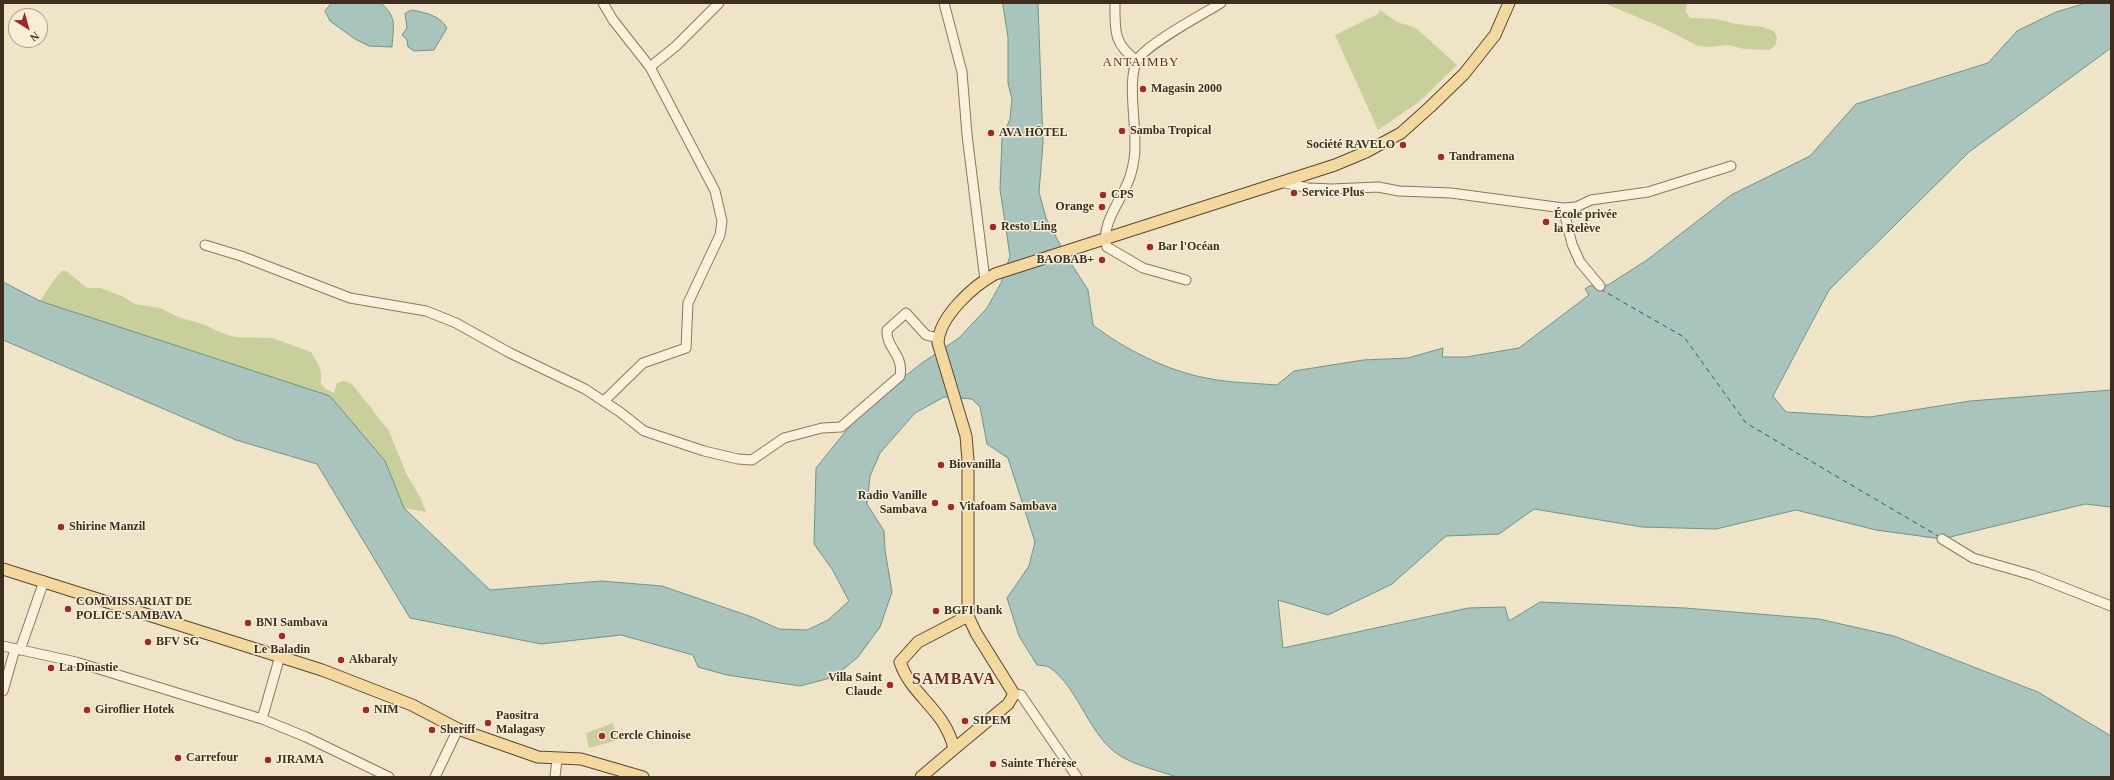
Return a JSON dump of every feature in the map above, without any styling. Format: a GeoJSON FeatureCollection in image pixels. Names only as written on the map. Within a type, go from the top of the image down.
{"type":"FeatureCollection","features":[{"type":"Feature","properties":{"kind":"main road"},"geometry":{"type":"LineString","coordinates":[[921,777],[1008,704],[1014,694],[976,633],[968,616],[968,460],[966,436],[938,340],[938,332],[950,313],[970,292],[995,274],[1066,253],[1104,239],[1336,165],[1401,133],[1464,74],[1495,35],[1509,3]]}},
{"type":"Feature","properties":{"kind":"main road"},"geometry":{"type":"LineString","coordinates":[[3,569],[322,670],[412,705],[458,729],[538,757],[582,760],[643,777]]}},
{"type":"Feature","properties":{"kind":"main road"},"geometry":{"type":"LineString","coordinates":[[954,749],[951,735],[945,723],[910,680],[903,670],[900,662],[918,642],[953,622],[968,616]]}},
{"type":"Feature","properties":{"kind":"street"},"geometry":{"type":"LineString","coordinates":[[603,3],[613,20],[650,67],[715,191],[722,221],[720,235],[688,303],[686,348],[643,363],[604,401]]}},
{"type":"Feature","properties":{"kind":"street"},"geometry":{"type":"LineString","coordinates":[[650,67],[676,46],[719,3]]}},
{"type":"Feature","properties":{"kind":"street"},"geometry":{"type":"LineString","coordinates":[[944,3],[962,72],[967,135],[985,280]]}},
{"type":"Feature","properties":{"kind":"street"},"geometry":{"type":"LineString","coordinates":[[1115,3],[1118,42],[1126,53],[1137,61]]}},
{"type":"Feature","properties":{"kind":"street"},"geometry":{"type":"LineString","coordinates":[[1186,280],[1143,268],[1107,247],[1104,239],[1111,216],[1128,181],[1134,158],[1136,124],[1133,85],[1137,61],[1149,48],[1221,3]]}},
{"type":"Feature","properties":{"kind":"street"},"geometry":{"type":"LineString","coordinates":[[1281,182],[1308,188],[1332,189],[1378,187],[1399,190],[1450,192],[1563,208],[1576,207],[1591,200],[1648,192],[1731,166]]}},
{"type":"Feature","properties":{"kind":"street"},"geometry":{"type":"LineString","coordinates":[[1563,208],[1572,244],[1580,262],[1600,286]]}},
{"type":"Feature","properties":{"kind":"street"},"geometry":{"type":"LineString","coordinates":[[205,245],[241,256],[350,298],[426,311],[456,323],[510,353],[585,389],[604,401],[644,431],[704,451],[738,459],[752,460],[784,438],[822,428],[841,427],[900,376],[900,361],[886,337],[886,330],[906,312],[926,335],[938,340]]}},
{"type":"Feature","properties":{"kind":"street"},"geometry":{"type":"LineString","coordinates":[[1942,539],[1973,558],[2032,575],[2111,606]]}},
{"type":"Feature","properties":{"kind":"street"},"geometry":{"type":"LineString","coordinates":[[3,691],[17,649],[44,581]]}},
{"type":"Feature","properties":{"kind":"street"},"geometry":{"type":"LineString","coordinates":[[3,646],[76,662],[262,719],[306,737],[389,777]]}},
{"type":"Feature","properties":{"kind":"street"},"geometry":{"type":"LineString","coordinates":[[262,719],[280,656]]}},
{"type":"Feature","properties":{"kind":"street"},"geometry":{"type":"LineString","coordinates":[[1014,694],[1021,695],[1077,777]]}},
{"type":"Feature","properties":{"kind":"street"},"geometry":{"type":"LineString","coordinates":[[435,777],[458,729]]}},
{"type":"Feature","properties":{"kind":"street"},"geometry":{"type":"LineString","coordinates":[[555,777],[557,759]]}},
{"type":"Feature","properties":{"kind":"green space"},"geometry":{"type":"Polygon","coordinates":[[[1604,3],[1687,3],[1686,12],[1690,18],[1717,19],[1736,24],[1763,27],[1774,31],[1777,39],[1775,46],[1769,50],[1744,49],[1729,45],[1709,47],[1698,46],[1661,27],[1604,3]]]}},
{"type":"Feature","properties":{"kind":"green space"},"geometry":{"type":"Polygon","coordinates":[[[1380,10],[1397,22],[1416,28],[1457,65],[1419,102],[1378,130],[1335,35],[1378,14],[1380,10]]]}},
{"type":"Feature","properties":{"kind":"green space"},"geometry":{"type":"Polygon","coordinates":[[[62,271],[66,271],[87,288],[100,288],[122,296],[135,304],[160,308],[178,317],[205,325],[219,332],[235,337],[272,338],[311,352],[320,369],[321,384],[323,387],[334,393],[337,383],[344,381],[352,384],[389,431],[406,473],[420,497],[426,512],[404,508],[385,461],[40,301],[62,271]]]}},
{"type":"Feature","properties":{"kind":"green space","name":"Cercle Chinoise"},"geometry":{"type":"Polygon","coordinates":[[[613,723],[618,740],[589,748],[586,733],[613,723]]]}},
{"type":"Feature","properties":{"kind":"water"},"geometry":{"type":"Polygon","coordinates":[[[332,3],[381,3],[390,13],[392,18],[392,47],[369,46],[355,39],[330,21],[325,11],[332,3]]]}},
{"type":"Feature","properties":{"kind":"water"},"geometry":{"type":"Polygon","coordinates":[[[1003,3],[1038,3],[1043,143],[1039,192],[1046,218],[1065,254],[1088,290],[1093,325],[1118,342],[1147,358],[1192,375],[1215,380],[1277,385],[1294,371],[1363,360],[1408,358],[1443,348],[1442,357],[1466,357],[1519,348],[1589,295],[1585,289],[1589,286],[1608,285],[1647,260],[1731,195],[1810,156],[1856,104],[1988,63],[2017,31],[2056,12],[2086,3],[2111,3],[2111,48],[1969,152],[1829,290],[1773,396],[1786,412],[1870,417],[1970,401],[2111,390],[2111,507],[2085,504],[1942,539],[1876,530],[1796,510],[1716,529],[1642,527],[1534,509],[1499,534],[1446,536],[1392,584],[1328,615],[1278,600],[1283,648],[1468,608],[1505,607],[1509,621],[1540,602],[1685,608],[1819,619],[1894,636],[2038,692],[2111,736],[2111,777],[1177,777],[1149,768],[1122,757],[1101,738],[1068,687],[1049,667],[1037,665],[1019,636],[1007,598],[1029,566],[1035,542],[1008,458],[987,444],[980,407],[972,399],[944,397],[915,413],[880,453],[870,476],[867,504],[884,531],[885,550],[892,592],[880,627],[858,657],[834,677],[800,686],[727,675],[698,667],[693,655],[621,635],[541,644],[410,618],[317,464],[236,440],[3,340],[3,282],[40,301],[330,396],[385,461],[404,508],[490,590],[601,581],[662,586],[752,617],[779,629],[807,630],[828,620],[849,601],[832,569],[814,544],[816,468],[867,405],[922,363],[959,338],[987,308],[1001,283],[1010,256],[1000,189],[1002,138],[1010,119],[1012,99],[1008,83],[1008,38],[1003,3]]]}},
{"type":"Feature","properties":{"kind":"water"},"geometry":{"type":"Polygon","coordinates":[[[412,10],[436,17],[447,28],[434,50],[414,51],[408,47],[407,40],[402,35],[407,28],[405,14],[412,10]]]}},
{"type":"Feature","properties":{"kind":"ferry route"},"geometry":{"type":"LineString","coordinates":[[1600,289],[1684,337],[1746,423],[1938,536]]}},
{"type":"Feature","properties":{"kind":"place","name":"Magasin 2000"},"geometry":{"type":"Point","coordinates":[1143,89]}},
{"type":"Feature","properties":{"kind":"place","name":"Samba Tropical"},"geometry":{"type":"Point","coordinates":[1122,131]}},
{"type":"Feature","properties":{"kind":"place","name":"AVA HÖTEL"},"geometry":{"type":"Point","coordinates":[991,133]}},
{"type":"Feature","properties":{"kind":"place","name":"Société RAVELO"},"geometry":{"type":"Point","coordinates":[1403,145]}},
{"type":"Feature","properties":{"kind":"place","name":"Tandramena"},"geometry":{"type":"Point","coordinates":[1441,157]}},
{"type":"Feature","properties":{"kind":"place","name":"Service Plus"},"geometry":{"type":"Point","coordinates":[1294,193]}},
{"type":"Feature","properties":{"kind":"place","name":"CPS"},"geometry":{"type":"Point","coordinates":[1103,195]}},
{"type":"Feature","properties":{"kind":"place","name":"Orange"},"geometry":{"type":"Point","coordinates":[1102,207]}},
{"type":"Feature","properties":{"kind":"place","name":"École privée la Relève"},"geometry":{"type":"Point","coordinates":[1546,222]}},
{"type":"Feature","properties":{"kind":"place","name":"Resto Ling"},"geometry":{"type":"Point","coordinates":[993,227]}},
{"type":"Feature","properties":{"kind":"place","name":"Bar l'Océan"},"geometry":{"type":"Point","coordinates":[1150,247]}},
{"type":"Feature","properties":{"kind":"place","name":"BAOBAB+"},"geometry":{"type":"Point","coordinates":[1102,260]}},
{"type":"Feature","properties":{"kind":"place","name":"Biovanilla"},"geometry":{"type":"Point","coordinates":[941,465]}},
{"type":"Feature","properties":{"kind":"place","name":"Radio Vanille Sambava"},"geometry":{"type":"Point","coordinates":[935,503]}},
{"type":"Feature","properties":{"kind":"place","name":"Vitafoam Sambava"},"geometry":{"type":"Point","coordinates":[951,507]}},
{"type":"Feature","properties":{"kind":"place","name":"Shirine Manzil"},"geometry":{"type":"Point","coordinates":[61,527]}},
{"type":"Feature","properties":{"kind":"place","name":"COMMISSARIAT DE POLICE SAMBAVA"},"geometry":{"type":"Point","coordinates":[68,609]}},
{"type":"Feature","properties":{"kind":"place","name":"BGFI bank"},"geometry":{"type":"Point","coordinates":[936,611]}},
{"type":"Feature","properties":{"kind":"place","name":"BNI Sambava"},"geometry":{"type":"Point","coordinates":[248,623]}},
{"type":"Feature","properties":{"kind":"place","name":"Le Baladin"},"geometry":{"type":"Point","coordinates":[282,636]}},
{"type":"Feature","properties":{"kind":"place","name":"BFV SG"},"geometry":{"type":"Point","coordinates":[148,642]}},
{"type":"Feature","properties":{"kind":"place","name":"Akbaraly"},"geometry":{"type":"Point","coordinates":[341,660]}},
{"type":"Feature","properties":{"kind":"place","name":"La Dinastie"},"geometry":{"type":"Point","coordinates":[51,668]}},
{"type":"Feature","properties":{"kind":"place","name":"Villa Saint Claude"},"geometry":{"type":"Point","coordinates":[890,685]}},
{"type":"Feature","properties":{"kind":"place","name":"Giroflier Hotek"},"geometry":{"type":"Point","coordinates":[87,710]}},
{"type":"Feature","properties":{"kind":"place","name":"NIM"},"geometry":{"type":"Point","coordinates":[366,710]}},
{"type":"Feature","properties":{"kind":"place","name":"SIPEM"},"geometry":{"type":"Point","coordinates":[965,721]}},
{"type":"Feature","properties":{"kind":"place","name":"Paositra Malagasy"},"geometry":{"type":"Point","coordinates":[488,723]}},
{"type":"Feature","properties":{"kind":"place","name":"Sheriff"},"geometry":{"type":"Point","coordinates":[432,730]}},
{"type":"Feature","properties":{"kind":"place","name":"Cercle Chinoise"},"geometry":{"type":"Point","coordinates":[602,736]}},
{"type":"Feature","properties":{"kind":"place","name":"Carrefour"},"geometry":{"type":"Point","coordinates":[178,758]}},
{"type":"Feature","properties":{"kind":"place","name":"JIRAMA"},"geometry":{"type":"Point","coordinates":[268,760]}},
{"type":"Feature","properties":{"kind":"place","name":"Sainte Thérèse"},"geometry":{"type":"Point","coordinates":[993,764]}},
{"type":"Feature","properties":{"kind":"district","name":"ANTAIMBY"},"geometry":{"type":"Point","coordinates":[1141,63]}},
{"type":"Feature","properties":{"kind":"district","name":"SAMBAVA"},"geometry":{"type":"Point","coordinates":[954,680]}}]}
